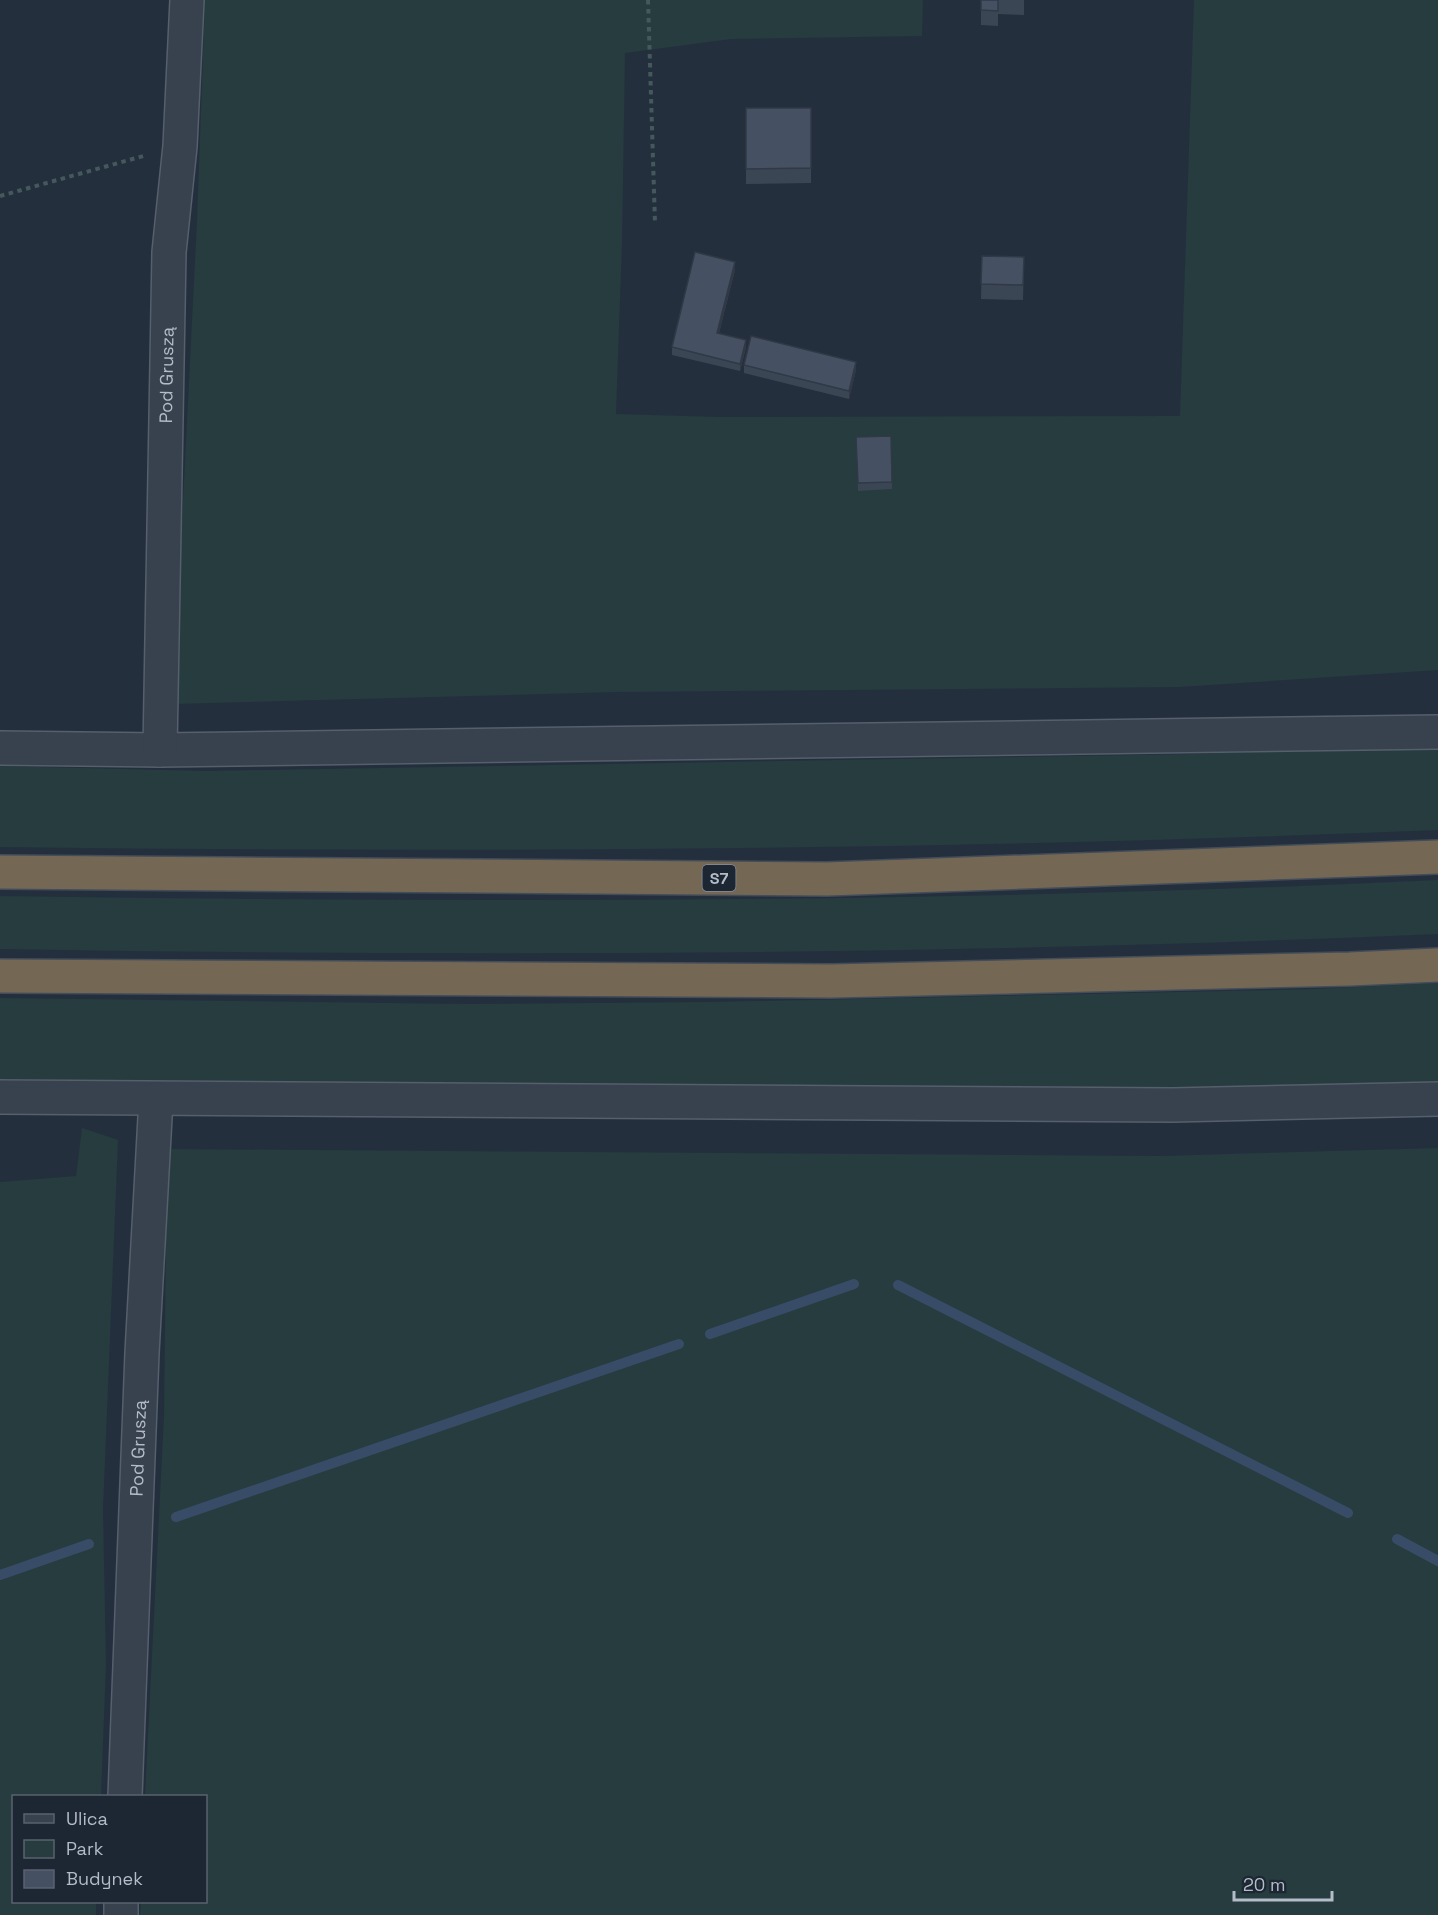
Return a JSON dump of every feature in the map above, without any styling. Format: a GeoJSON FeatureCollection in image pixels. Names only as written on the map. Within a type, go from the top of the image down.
{"type":"FeatureCollection","features":[{"type":"Feature","properties":{"kind":"highway","name":"S7"},"geometry":{"type":"LineString","coordinates":[[0,872],[827,879],[1438,857]]}},
{"type":"Feature","properties":{"kind":"highway"},"geometry":{"type":"LineString","coordinates":[[0,976],[831,981],[1438,965]]}},
{"type":"Feature","properties":{"kind":"street","name":"Pod Gruszą"},"geometry":{"type":"LineString","coordinates":[[160,750],[169,252],[180,146],[187,0]]}},
{"type":"Feature","properties":{"kind":"street"},"geometry":{"type":"LineString","coordinates":[[0,748],[160,750],[1438,732]]}},
{"type":"Feature","properties":{"kind":"street"},"geometry":{"type":"LineString","coordinates":[[0,1096],[1172,1106],[1438,1099]]}},
{"type":"Feature","properties":{"kind":"street","name":"Pod Gruszą"},"geometry":{"type":"LineString","coordinates":[[125,1795],[142,1353],[156,1099]]}},
{"type":"Feature","properties":{"kind":"path"},"geometry":{"type":"LineString","coordinates":[[648,0],[655,223]]}},
{"type":"Feature","properties":{"kind":"path"},"geometry":{"type":"LineString","coordinates":[[0,196],[180,146]]}},
{"type":"Feature","properties":{"kind":"green space"},"geometry":{"type":"Polygon","coordinates":[[[205,0],[923,0],[922,36],[731,39],[625,53],[616,414],[720,417],[1180,416],[1194,0],[1438,0],[1438,670],[1179,687],[618,692],[173,704],[197,221],[205,0]]]}},
{"type":"Feature","properties":{"kind":"green space"},"geometry":{"type":"Polygon","coordinates":[[[1438,746],[1438,830],[899,846],[540,850],[0,847],[0,766],[205,771],[1188,754],[1438,746]]]}},
{"type":"Feature","properties":{"kind":"green space"},"geometry":{"type":"Polygon","coordinates":[[[1438,880],[1438,934],[1079,946],[719,952],[359,953],[0,949],[0,896],[359,900],[899,897],[1258,888],[1438,880]]]}},
{"type":"Feature","properties":{"kind":"green space"},"geometry":{"type":"Polygon","coordinates":[[[1438,983],[1438,1081],[1329,1086],[708,1090],[0,1079],[0,998],[466,1004],[710,1002],[1315,989],[1438,983]]]}},
{"type":"Feature","properties":{"kind":"green space"},"geometry":{"type":"Polygon","coordinates":[[[82,1128],[118,1140],[103,1509],[106,1664],[101,1795],[12,1795],[12,1903],[96,1903],[96,1915],[0,1915],[0,1182],[76,1176],[82,1128]]]}},
{"type":"Feature","properties":{"kind":"green space"},"geometry":{"type":"Polygon","coordinates":[[[1438,1148],[1438,1915],[140,1915],[141,1903],[207,1903],[207,1795],[145,1795],[164,1416],[167,1149],[1161,1156],[1438,1148]]]}},
{"type":"Feature","properties":{"kind":"building"},"geometry":{"type":"Polygon","coordinates":[[[981,0],[998,0],[998,11],[981,10],[981,0]]]}},
{"type":"Feature","properties":{"kind":"building"},"geometry":{"type":"Polygon","coordinates":[[[746,108],[811,108],[811,168],[746,169],[746,108]]]}},
{"type":"Feature","properties":{"kind":"building"},"geometry":{"type":"Polygon","coordinates":[[[695,252],[735,262],[717,333],[746,340],[740,364],[672,347],[695,252]]]}},
{"type":"Feature","properties":{"kind":"building"},"geometry":{"type":"Polygon","coordinates":[[[982,256],[1024,257],[1023,285],[981,284],[982,256]]]}},
{"type":"Feature","properties":{"kind":"building"},"geometry":{"type":"Polygon","coordinates":[[[751,336],[856,362],[849,391],[744,365],[751,336]]]}},
{"type":"Feature","properties":{"kind":"building"},"geometry":{"type":"Polygon","coordinates":[[[891,436],[892,482],[858,483],[856,437],[891,436]]]}},
{"type":"Feature","properties":{"kind":"waterway"},"geometry":{"type":"LineString","coordinates":[[710,1334],[854,1284]]}},
{"type":"Feature","properties":{"kind":"waterway"},"geometry":{"type":"LineString","coordinates":[[898,1285],[1348,1513]]}},
{"type":"Feature","properties":{"kind":"waterway"},"geometry":{"type":"LineString","coordinates":[[176,1517],[679,1344]]}},
{"type":"Feature","properties":{"kind":"waterway"},"geometry":{"type":"LineString","coordinates":[[1397,1539],[1438,1561]]}},
{"type":"Feature","properties":{"kind":"waterway"},"geometry":{"type":"LineString","coordinates":[[0,1575],[89,1544]]}}]}
